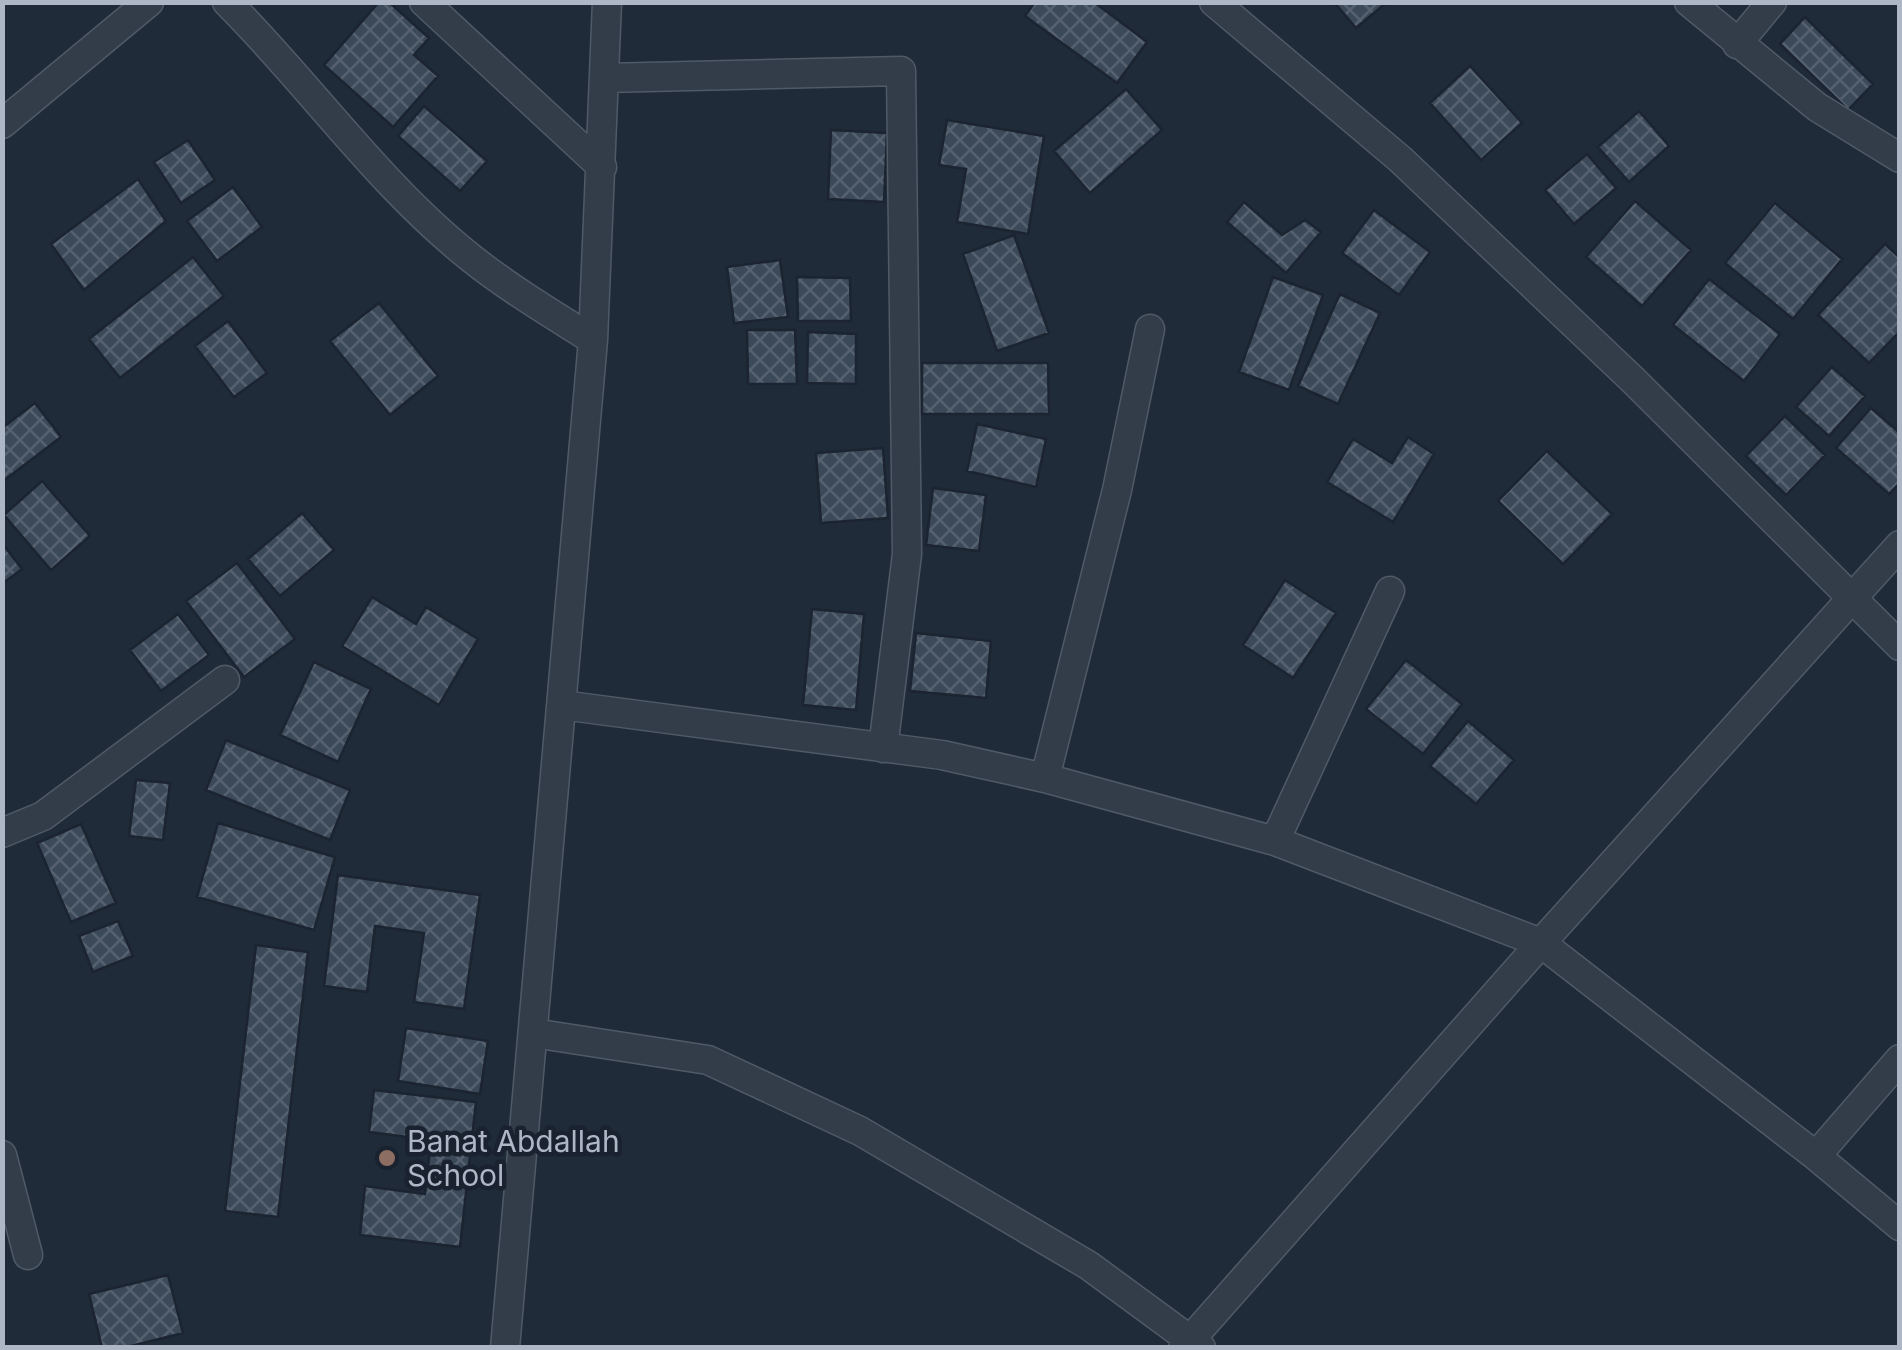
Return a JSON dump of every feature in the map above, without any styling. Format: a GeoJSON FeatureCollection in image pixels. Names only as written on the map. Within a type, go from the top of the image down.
{"type":"FeatureCollection","features":[{"type":"Feature","properties":{"kind":"street"},"geometry":{"type":"LineString","coordinates":[[2,124],[149,2]]}},
{"type":"Feature","properties":{"kind":"street"},"geometry":{"type":"LineString","coordinates":[[227,2],[397,189],[469,257],[593,340]]}},
{"type":"Feature","properties":{"kind":"street"},"geometry":{"type":"LineString","coordinates":[[424,2],[602,167]]}},
{"type":"Feature","properties":{"kind":"street"},"geometry":{"type":"LineString","coordinates":[[505,1348],[593,340],[608,2]]}},
{"type":"Feature","properties":{"kind":"street"},"geometry":{"type":"LineString","coordinates":[[1214,2],[1400,159],[1632,380],[1900,646]]}},
{"type":"Feature","properties":{"kind":"street"},"geometry":{"type":"LineString","coordinates":[[1688,2],[1817,106],[1900,158]]}},
{"type":"Feature","properties":{"kind":"street"},"geometry":{"type":"LineString","coordinates":[[1737,44],[1772,2]]}},
{"type":"Feature","properties":{"kind":"street"},"geometry":{"type":"LineString","coordinates":[[604,78],[901,71],[906,554],[882,748]]}},
{"type":"Feature","properties":{"kind":"street"},"geometry":{"type":"LineString","coordinates":[[1045,778],[1117,490],[1150,329]]}},
{"type":"Feature","properties":{"kind":"street"},"geometry":{"type":"LineString","coordinates":[[533,1033],[708,1060],[860,1130],[1088,1265],[1192,1344],[1540,943],[1900,545]]}},
{"type":"Feature","properties":{"kind":"street"},"geometry":{"type":"LineString","coordinates":[[1275,841],[1390,591]]}},
{"type":"Feature","properties":{"kind":"street"},"geometry":{"type":"LineString","coordinates":[[2,833],[43,816],[225,680]]}},
{"type":"Feature","properties":{"kind":"street"},"geometry":{"type":"LineString","coordinates":[[562,705],[942,756],[1045,778],[1275,841],[1540,943],[1816,1156],[1900,1226]]}},
{"type":"Feature","properties":{"kind":"street"},"geometry":{"type":"LineString","coordinates":[[1816,1156],[1900,1059]]}},
{"type":"Feature","properties":{"kind":"street"},"geometry":{"type":"LineString","coordinates":[[2,1155],[28,1255]]}},
{"type":"Feature","properties":{"kind":"building"},"geometry":{"type":"Polygon","coordinates":[[[379,2],[389,2],[429,38],[414,55],[438,76],[393,127],[324,65],[379,2]]]}},
{"type":"Feature","properties":{"kind":"building"},"geometry":{"type":"Polygon","coordinates":[[[1035,2],[1094,2],[1147,42],[1117,83],[1025,16],[1035,2]]]}},
{"type":"Feature","properties":{"kind":"building"},"geometry":{"type":"Polygon","coordinates":[[[1334,2],[1387,2],[1356,28],[1334,2]]]}},
{"type":"Feature","properties":{"kind":"building"},"geometry":{"type":"Polygon","coordinates":[[[1805,17],[1873,84],[1848,110],[1780,44],[1805,17]]]}},
{"type":"Feature","properties":{"kind":"building"},"geometry":{"type":"Polygon","coordinates":[[[1470,66],[1522,123],[1481,160],[1430,103],[1470,66]]]}},
{"type":"Feature","properties":{"kind":"building"},"geometry":{"type":"Polygon","coordinates":[[[1126,89],[1162,130],[1090,193],[1054,151],[1126,89]]]}},
{"type":"Feature","properties":{"kind":"building"},"geometry":{"type":"Polygon","coordinates":[[[424,106],[487,161],[460,191],[398,136],[424,106]]]}},
{"type":"Feature","properties":{"kind":"building"},"geometry":{"type":"Polygon","coordinates":[[[1639,111],[1669,146],[1629,182],[1598,147],[1639,111]]]}},
{"type":"Feature","properties":{"kind":"building"},"geometry":{"type":"Polygon","coordinates":[[[947,120],[1044,136],[1028,234],[957,222],[966,169],[939,165],[947,120]]]}},
{"type":"Feature","properties":{"kind":"building"},"geometry":{"type":"Polygon","coordinates":[[[831,130],[887,133],[884,202],[828,199],[831,130]]]}},
{"type":"Feature","properties":{"kind":"building"},"geometry":{"type":"Polygon","coordinates":[[[188,140],[215,180],[181,203],[154,162],[188,140]]]}},
{"type":"Feature","properties":{"kind":"building"},"geometry":{"type":"Polygon","coordinates":[[[1587,154],[1616,188],[1574,224],[1545,190],[1587,154]]]}},
{"type":"Feature","properties":{"kind":"building"},"geometry":{"type":"Polygon","coordinates":[[[138,179],[166,221],[84,290],[51,244],[138,179]]]}},
{"type":"Feature","properties":{"kind":"building"},"geometry":{"type":"Polygon","coordinates":[[[233,187],[262,227],[217,261],[187,221],[233,187]]]}},
{"type":"Feature","properties":{"kind":"building"},"geometry":{"type":"Polygon","coordinates":[[[1635,201],[1691,250],[1642,306],[1586,257],[1635,201]]]}},
{"type":"Feature","properties":{"kind":"building"},"geometry":{"type":"Polygon","coordinates":[[[1244,202],[1282,235],[1305,220],[1321,232],[1286,273],[1227,222],[1244,202]]]}},
{"type":"Feature","properties":{"kind":"building"},"geometry":{"type":"Polygon","coordinates":[[[1775,203],[1842,259],[1793,319],[1725,263],[1775,203]]]}},
{"type":"Feature","properties":{"kind":"building"},"geometry":{"type":"Polygon","coordinates":[[[1374,210],[1430,252],[1399,295],[1342,253],[1374,210]]]}},
{"type":"Feature","properties":{"kind":"building"},"geometry":{"type":"Polygon","coordinates":[[[1014,235],[1049,333],[997,351],[963,254],[1014,235]]]}},
{"type":"Feature","properties":{"kind":"building"},"geometry":{"type":"Polygon","coordinates":[[[1885,244],[1900,258],[1900,331],[1869,363],[1818,315],[1885,244]]]}},
{"type":"Feature","properties":{"kind":"building"},"geometry":{"type":"Polygon","coordinates":[[[193,257],[224,296],[120,378],[89,339],[193,257]]]}},
{"type":"Feature","properties":{"kind":"building"},"geometry":{"type":"Polygon","coordinates":[[[780,260],[788,317],[734,323],[727,267],[780,260]]]}},
{"type":"Feature","properties":{"kind":"building"},"geometry":{"type":"Polygon","coordinates":[[[797,277],[850,278],[851,321],[798,321],[797,277]]]}},
{"type":"Feature","properties":{"kind":"building"},"geometry":{"type":"Polygon","coordinates":[[[1273,277],[1323,295],[1289,390],[1239,372],[1273,277]]]}},
{"type":"Feature","properties":{"kind":"building"},"geometry":{"type":"Polygon","coordinates":[[[1709,279],[1780,334],[1744,381],[1673,325],[1709,279]]]}},
{"type":"Feature","properties":{"kind":"building"},"geometry":{"type":"Polygon","coordinates":[[[1340,294],[1380,313],[1338,404],[1298,386],[1340,294]]]}},
{"type":"Feature","properties":{"kind":"building"},"geometry":{"type":"Polygon","coordinates":[[[379,303],[438,376],[390,415],[330,341],[379,303]]]}},
{"type":"Feature","properties":{"kind":"building"},"geometry":{"type":"Polygon","coordinates":[[[228,321],[267,373],[234,397],[195,346],[228,321]]]}},
{"type":"Feature","properties":{"kind":"building"},"geometry":{"type":"Polygon","coordinates":[[[747,330],[795,330],[797,384],[748,384],[747,330]]]}},
{"type":"Feature","properties":{"kind":"building"},"geometry":{"type":"Polygon","coordinates":[[[808,332],[856,334],[856,384],[807,383],[808,332]]]}},
{"type":"Feature","properties":{"kind":"building"},"geometry":{"type":"Polygon","coordinates":[[[922,363],[1048,363],[1049,414],[922,414],[922,363]]]}},
{"type":"Feature","properties":{"kind":"building"},"geometry":{"type":"Polygon","coordinates":[[[1832,367],[1865,396],[1829,436],[1796,407],[1832,367]]]}},
{"type":"Feature","properties":{"kind":"building"},"geometry":{"type":"Polygon","coordinates":[[[35,403],[61,437],[2,482],[2,428],[35,403]]]}},
{"type":"Feature","properties":{"kind":"building"},"geometry":{"type":"Polygon","coordinates":[[[1871,408],[1900,433],[1900,483],[1889,494],[1836,448],[1871,408]]]}},
{"type":"Feature","properties":{"kind":"building"},"geometry":{"type":"Polygon","coordinates":[[[1785,416],[1825,455],[1786,495],[1746,456],[1785,416]]]}},
{"type":"Feature","properties":{"kind":"building"},"geometry":{"type":"Polygon","coordinates":[[[977,424],[1046,439],[1036,487],[967,471],[977,424]]]}},
{"type":"Feature","properties":{"kind":"building"},"geometry":{"type":"Polygon","coordinates":[[[1408,437],[1434,454],[1393,522],[1327,482],[1353,439],[1392,463],[1408,437]]]}},
{"type":"Feature","properties":{"kind":"building"},"geometry":{"type":"Polygon","coordinates":[[[883,448],[888,518],[821,523],[816,453],[883,448]]]}},
{"type":"Feature","properties":{"kind":"building"},"geometry":{"type":"Polygon","coordinates":[[[1547,451],[1612,514],[1563,564],[1498,501],[1547,451]]]}},
{"type":"Feature","properties":{"kind":"building"},"geometry":{"type":"Polygon","coordinates":[[[42,481],[90,536],[51,570],[4,515],[42,481]]]}},
{"type":"Feature","properties":{"kind":"building"},"geometry":{"type":"Polygon","coordinates":[[[933,488],[986,495],[979,551],[926,545],[933,488]]]}},
{"type":"Feature","properties":{"kind":"building"},"geometry":{"type":"Polygon","coordinates":[[[302,513],[334,550],[280,596],[248,559],[302,513]]]}},
{"type":"Feature","properties":{"kind":"building"},"geometry":{"type":"Polygon","coordinates":[[[2,543],[22,569],[2,584],[2,543]]]}},
{"type":"Feature","properties":{"kind":"building"},"geometry":{"type":"Polygon","coordinates":[[[237,563],[295,639],[244,677],[186,601],[237,563]]]}},
{"type":"Feature","properties":{"kind":"building"},"geometry":{"type":"Polygon","coordinates":[[[1285,580],[1336,613],[1293,678],[1243,645],[1285,580]]]}},
{"type":"Feature","properties":{"kind":"building"},"geometry":{"type":"Polygon","coordinates":[[[372,597],[416,624],[426,607],[478,639],[439,705],[342,646],[372,597]]]}},
{"type":"Feature","properties":{"kind":"building"},"geometry":{"type":"Polygon","coordinates":[[[812,609],[864,614],[856,710],[803,705],[812,609]]]}},
{"type":"Feature","properties":{"kind":"building"},"geometry":{"type":"Polygon","coordinates":[[[178,614],[209,655],[161,691],[130,650],[178,614]]]}},
{"type":"Feature","properties":{"kind":"building"},"geometry":{"type":"Polygon","coordinates":[[[916,633],[991,641],[986,698],[910,691],[916,633]]]}},
{"type":"Feature","properties":{"kind":"building"},"geometry":{"type":"Polygon","coordinates":[[[1406,660],[1462,704],[1423,754],[1366,709],[1406,660]]]}},
{"type":"Feature","properties":{"kind":"building"},"geometry":{"type":"Polygon","coordinates":[[[314,662],[371,689],[338,762],[280,735],[314,662]]]}},
{"type":"Feature","properties":{"kind":"building"},"geometry":{"type":"Polygon","coordinates":[[[1468,721],[1514,760],[1476,804],[1430,766],[1468,721]]]}},
{"type":"Feature","properties":{"kind":"building"},"geometry":{"type":"Polygon","coordinates":[[[226,740],[350,790],[330,840],[206,790],[226,740]]]}},
{"type":"Feature","properties":{"kind":"building"},"geometry":{"type":"Polygon","coordinates":[[[136,780],[170,783],[163,840],[129,836],[136,780]]]}},
{"type":"Feature","properties":{"kind":"building"},"geometry":{"type":"Polygon","coordinates":[[[218,823],[335,857],[314,930],[197,897],[218,823]]]}},
{"type":"Feature","properties":{"kind":"building"},"geometry":{"type":"Polygon","coordinates":[[[81,824],[116,903],[71,922],[37,843],[81,824]]]}},
{"type":"Feature","properties":{"kind":"building"},"geometry":{"type":"Polygon","coordinates":[[[338,875],[480,895],[464,1009],[414,1002],[424,933],[375,926],[367,992],[324,986],[338,875]]]}},
{"type":"Feature","properties":{"kind":"building"},"geometry":{"type":"Polygon","coordinates":[[[118,921],[133,956],[93,972],[79,936],[118,921]]]}},
{"type":"Feature","properties":{"kind":"building"},"geometry":{"type":"Polygon","coordinates":[[[256,945],[308,952],[278,1217],[225,1211],[256,945]]]}},
{"type":"Feature","properties":{"kind":"building"},"geometry":{"type":"Polygon","coordinates":[[[406,1028],[488,1041],[480,1094],[398,1081],[406,1028]]]}},
{"type":"Feature","properties":{"kind":"building"},"geometry":{"type":"Polygon","coordinates":[[[374,1090],[476,1102],[460,1247],[360,1235],[365,1186],[425,1194],[431,1140],[369,1132],[374,1090]]]}},
{"type":"Feature","properties":{"kind":"building"},"geometry":{"type":"Polygon","coordinates":[[[168,1275],[183,1333],[123,1348],[102,1348],[89,1294],[168,1275]]]}},
{"type":"Feature","properties":{"kind":"place","name":"Banat Abdallah School"},"geometry":{"type":"Point","coordinates":[387,1158]}}]}
